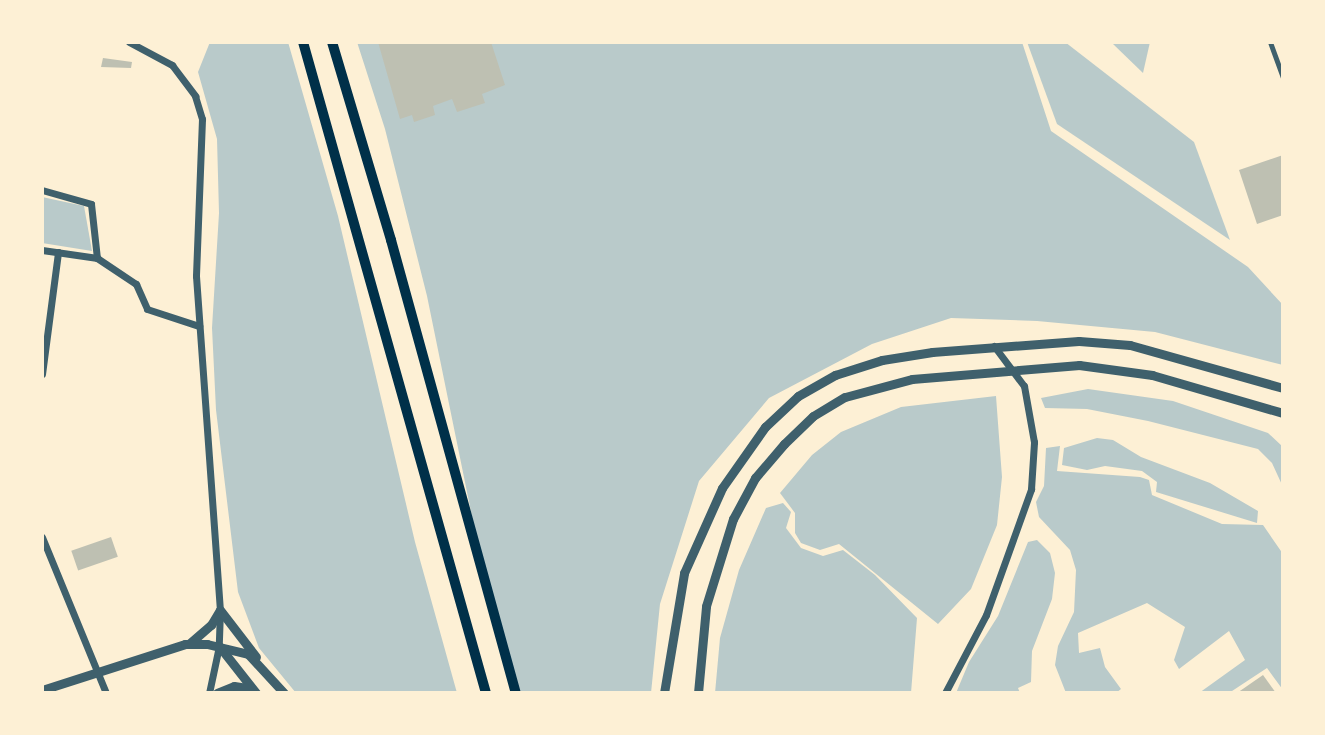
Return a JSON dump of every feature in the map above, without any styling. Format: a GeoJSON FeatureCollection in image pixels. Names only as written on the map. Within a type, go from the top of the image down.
{"type":"FeatureCollection","features":[{"type":"Feature","properties":{"kind":"main road"},"geometry":{"type":"LineString","coordinates":[[303,42],[486,693]]}},
{"type":"Feature","properties":{"kind":"main road"},"geometry":{"type":"LineString","coordinates":[[331,42],[391,240],[516,693]]}},
{"type":"Feature","properties":{"kind":"street"},"geometry":{"type":"LineString","coordinates":[[129,42],[172,65],[195,96],[202,119],[195,276],[199,326],[205,355],[220,610],[219,646],[209,693]]}},
{"type":"Feature","properties":{"kind":"street"},"geometry":{"type":"LineString","coordinates":[[1270,42],[1283,78]]}},
{"type":"Feature","properties":{"kind":"street"},"geometry":{"type":"LineString","coordinates":[[42,190],[91,204],[97,258]]}},
{"type":"Feature","properties":{"kind":"street"},"geometry":{"type":"LineString","coordinates":[[42,250],[97,258],[136,284],[147,309],[199,326]]}},
{"type":"Feature","properties":{"kind":"street"},"geometry":{"type":"LineString","coordinates":[[42,374],[58,252]]}},
{"type":"Feature","properties":{"kind":"street"},"geometry":{"type":"LineString","coordinates":[[664,693],[684,573],[734,464],[765,427],[798,396],[858,367],[920,354],[1079,341],[1130,345],[1281,387]]}},
{"type":"Feature","properties":{"kind":"street"},"geometry":{"type":"LineString","coordinates":[[945,693],[986,615],[1031,489],[1034,442],[1024,386],[994,346]]}},
{"type":"Feature","properties":{"kind":"street"},"geometry":{"type":"LineString","coordinates":[[698,693],[704,621],[722,544],[755,478],[797,429],[845,397],[888,384],[1079,365],[1126,369],[1283,413]]}},
{"type":"Feature","properties":{"kind":"street"},"geometry":{"type":"LineString","coordinates":[[42,537],[106,693]]}},
{"type":"Feature","properties":{"kind":"street"},"geometry":{"type":"LineString","coordinates":[[42,690],[97,670],[185,644],[206,631],[220,610]]}},
{"type":"Feature","properties":{"kind":"street"},"geometry":{"type":"LineString","coordinates":[[220,610],[284,693]]}},
{"type":"Feature","properties":{"kind":"street"},"geometry":{"type":"LineString","coordinates":[[185,644],[239,649],[260,663]]}},
{"type":"Feature","properties":{"kind":"street"},"geometry":{"type":"LineString","coordinates":[[219,646],[254,691]]}},
{"type":"Feature","properties":{"kind":"street"},"geometry":{"type":"LineString","coordinates":[[217,693],[234,686],[254,691]]}},
{"type":"Feature","properties":{"kind":"shaded area"},"geometry":{"type":"Polygon","coordinates":[[[210,42],[288,42],[338,216],[415,542],[457,693],[296,693],[259,648],[238,592],[216,410],[212,328],[219,213],[217,139],[198,72],[210,42]]]}},
{"type":"Feature","properties":{"kind":"shaded area"},"geometry":{"type":"Polygon","coordinates":[[[357,42],[1022,42],[1051,131],[1248,267],[1283,305],[1283,365],[1155,332],[1037,321],[951,318],[872,344],[769,398],[699,481],[660,604],[651,693],[520,693],[487,590],[427,296],[385,129],[357,42]]]}},
{"type":"Feature","properties":{"kind":"shaded area"},"geometry":{"type":"Polygon","coordinates":[[[1027,42],[1065,42],[1194,142],[1230,240],[1057,124],[1027,42]]]}},
{"type":"Feature","properties":{"kind":"shaded area"},"geometry":{"type":"Polygon","coordinates":[[[1111,42],[1150,42],[1143,73],[1113,44],[1111,42]]]}},
{"type":"Feature","properties":{"kind":"shaded area"},"geometry":{"type":"Polygon","coordinates":[[[42,197],[84,206],[92,251],[42,243],[42,197]]]}},
{"type":"Feature","properties":{"kind":"shaded area"},"geometry":{"type":"Polygon","coordinates":[[[1088,389],[1173,401],[1268,433],[1283,447],[1283,487],[1272,463],[1258,449],[1148,421],[1087,409],[1045,408],[1041,398],[1088,389]]]}},
{"type":"Feature","properties":{"kind":"shaded area"},"geometry":{"type":"Polygon","coordinates":[[[996,396],[1002,477],[997,525],[971,589],[938,624],[839,544],[820,550],[801,543],[795,533],[795,513],[780,493],[812,455],[841,432],[901,407],[996,396]]]}},
{"type":"Feature","properties":{"kind":"shaded area"},"geometry":{"type":"Polygon","coordinates":[[[1097,438],[1113,440],[1141,457],[1210,483],[1258,511],[1257,523],[1156,492],[1157,482],[1142,471],[1105,466],[1087,470],[1062,465],[1064,448],[1097,438]]]}},
{"type":"Feature","properties":{"kind":"shaded area"},"geometry":{"type":"Polygon","coordinates":[[[1060,446],[1057,471],[1140,477],[1149,480],[1152,495],[1222,524],[1263,525],[1283,554],[1283,690],[1267,668],[1229,693],[1199,693],[1245,660],[1229,631],[1179,669],[1174,660],[1185,627],[1147,603],[1078,633],[1079,653],[1100,648],[1105,667],[1121,689],[1116,693],[1066,693],[1055,665],[1058,646],[1074,612],[1076,570],[1070,550],[1039,517],[1036,502],[1044,486],[1046,448],[1060,446]]]}},
{"type":"Feature","properties":{"kind":"shaded area"},"geometry":{"type":"Polygon","coordinates":[[[783,503],[791,512],[786,528],[801,548],[823,556],[843,550],[875,575],[917,618],[911,693],[715,693],[720,638],[739,570],[766,508],[783,503]]]}},
{"type":"Feature","properties":{"kind":"shaded area"},"geometry":{"type":"Polygon","coordinates":[[[1037,540],[1050,553],[1055,573],[1052,599],[1032,651],[1031,682],[1018,688],[1020,693],[956,693],[969,662],[998,616],[1028,542],[1037,540]]]}},
{"type":"Feature","properties":{"kind":"building"},"geometry":{"type":"Polygon","coordinates":[[[378,42],[491,42],[505,85],[482,94],[485,103],[457,112],[452,99],[433,106],[435,115],[414,122],[412,115],[400,119],[378,42]]]}},
{"type":"Feature","properties":{"kind":"building"},"geometry":{"type":"Polygon","coordinates":[[[103,58],[132,62],[131,68],[101,67],[103,58]]]}},
{"type":"Feature","properties":{"kind":"building"},"geometry":{"type":"Polygon","coordinates":[[[1283,155],[1283,215],[1257,224],[1239,170],[1283,155]]]}},
{"type":"Feature","properties":{"kind":"building"},"geometry":{"type":"Polygon","coordinates":[[[111,537],[118,557],[78,571],[71,551],[111,537]]]}},
{"type":"Feature","properties":{"kind":"building"},"geometry":{"type":"Polygon","coordinates":[[[1263,675],[1276,693],[1237,693],[1263,675]]]}}]}
